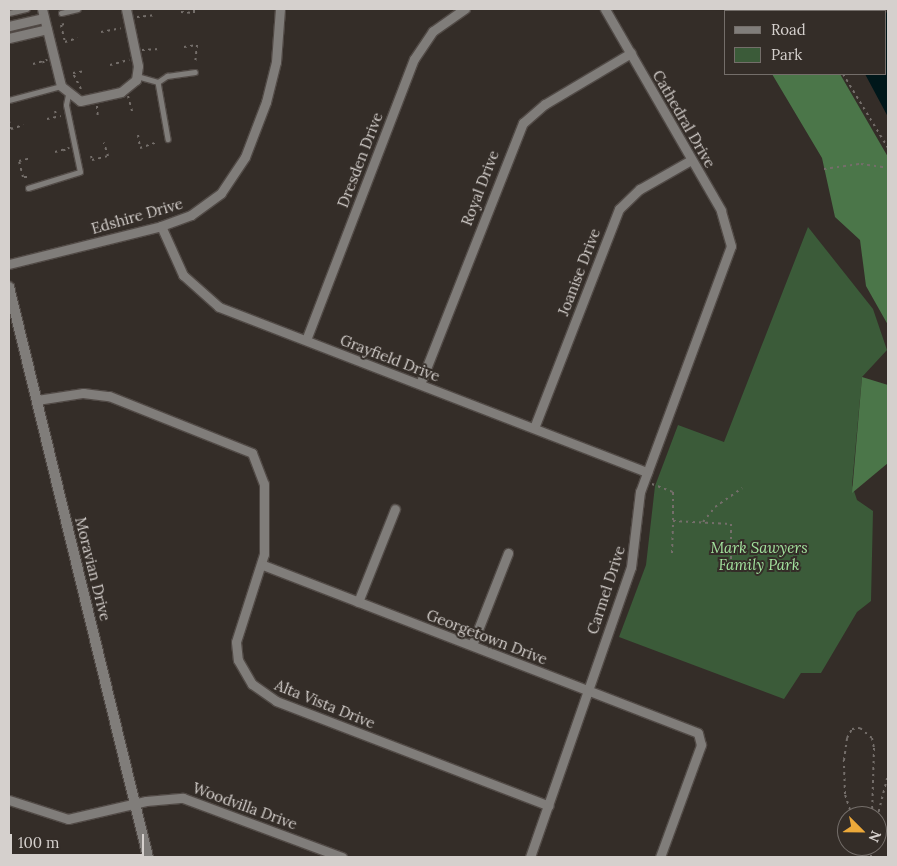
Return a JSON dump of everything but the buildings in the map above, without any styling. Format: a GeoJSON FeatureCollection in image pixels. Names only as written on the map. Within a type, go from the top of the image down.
{"type":"FeatureCollection","features":[{"type":"Feature","properties":{"kind":"street"},"geometry":{"type":"LineString","coordinates":[[9,26],[43,13],[62,86],[68,95],[80,101],[122,92],[137,76],[126,9]]}},
{"type":"Feature","properties":{"kind":"street","name":"Edshire Drive"},"geometry":{"type":"LineString","coordinates":[[9,264],[161,226],[208,204],[235,176],[266,102],[280,9]]}},
{"type":"Feature","properties":{"kind":"street","name":"Dresden Drive"},"geometry":{"type":"LineString","coordinates":[[306,340],[414,59],[433,31],[465,9]]}},
{"type":"Feature","properties":{"kind":"street","name":"Cathedral Drive"},"geometry":{"type":"LineString","coordinates":[[605,9],[727,223],[731,246]]}},
{"type":"Feature","properties":{"kind":"street"},"geometry":{"type":"LineString","coordinates":[[9,38],[46,29]]}},
{"type":"Feature","properties":{"kind":"street","name":"Royal Drive"},"geometry":{"type":"LineString","coordinates":[[420,384],[523,123],[545,104],[631,53]]}},
{"type":"Feature","properties":{"kind":"street","name":"Joanise Drive"},"geometry":{"type":"LineString","coordinates":[[534,428],[619,209],[640,189],[691,160]]}},
{"type":"Feature","properties":{"kind":"street","name":"Grayfield Drive"},"geometry":{"type":"LineString","coordinates":[[161,226],[173,262],[203,297],[306,340],[647,472]]}},
{"type":"Feature","properties":{"kind":"street","name":"Carmel Drive"},"geometry":{"type":"LineString","coordinates":[[530,857],[549,806],[586,690],[631,567],[637,507],[647,472],[731,246]]}},
{"type":"Feature","properties":{"kind":"street","name":"Moravian Drive"},"geometry":{"type":"LineString","coordinates":[[9,287],[148,857]]}},
{"type":"Feature","properties":{"kind":"street","name":"Alta Vista Drive"},"geometry":{"type":"LineString","coordinates":[[37,400],[83,393],[109,396],[252,454],[264,484],[263,565],[236,642],[244,674],[262,693],[549,806]]}},
{"type":"Feature","properties":{"kind":"street"},"geometry":{"type":"LineString","coordinates":[[358,602],[395,509]]}},
{"type":"Feature","properties":{"kind":"street"},"geometry":{"type":"LineString","coordinates":[[472,645],[508,553]]}},
{"type":"Feature","properties":{"kind":"street","name":"Georgetown Drive"},"geometry":{"type":"LineString","coordinates":[[263,565],[472,645],[700,736],[660,857]]}},
{"type":"Feature","properties":{"kind":"street","name":"Woodvilla Drive"},"geometry":{"type":"LineString","coordinates":[[9,800],[68,819],[136,803],[190,799],[342,857]]}},
{"type":"Feature","properties":{"kind":"lane"},"geometry":{"type":"LineString","coordinates":[[9,13],[27,9]]}},
{"type":"Feature","properties":{"kind":"lane"},"geometry":{"type":"LineString","coordinates":[[61,13],[78,9]]}},
{"type":"Feature","properties":{"kind":"lane"},"geometry":{"type":"LineString","coordinates":[[158,82],[166,76],[195,72]]}},
{"type":"Feature","properties":{"kind":"lane"},"geometry":{"type":"LineString","coordinates":[[137,76],[158,82]]}},
{"type":"Feature","properties":{"kind":"lane"},"geometry":{"type":"LineString","coordinates":[[158,82],[168,138]]}},
{"type":"Feature","properties":{"kind":"lane"},"geometry":{"type":"LineString","coordinates":[[9,100],[62,86]]}},
{"type":"Feature","properties":{"kind":"lane"},"geometry":{"type":"LineString","coordinates":[[28,188],[80,172],[66,105],[68,95]]}},
{"type":"Feature","properties":{"kind":"path"},"geometry":{"type":"LineString","coordinates":[[181,12],[194,13],[194,9]]}},
{"type":"Feature","properties":{"kind":"path"},"geometry":{"type":"LineString","coordinates":[[131,18],[156,14]]}},
{"type":"Feature","properties":{"kind":"path"},"geometry":{"type":"LineString","coordinates":[[64,24],[61,25],[66,42],[77,38]]}},
{"type":"Feature","properties":{"kind":"path"},"geometry":{"type":"LineString","coordinates":[[101,32],[123,28]]}},
{"type":"Feature","properties":{"kind":"path"},"geometry":{"type":"LineString","coordinates":[[184,46],[197,45],[195,63]]}},
{"type":"Feature","properties":{"kind":"path"},"geometry":{"type":"LineString","coordinates":[[139,50],[160,49]]}},
{"type":"Feature","properties":{"kind":"path"},"geometry":{"type":"LineString","coordinates":[[110,65],[131,59]]}},
{"type":"Feature","properties":{"kind":"path"},"geometry":{"type":"LineString","coordinates":[[33,64],[50,60]]}},
{"type":"Feature","properties":{"kind":"path"},"geometry":{"type":"LineString","coordinates":[[43,61],[45,67]]}},
{"type":"Feature","properties":{"kind":"path"},"geometry":{"type":"LineString","coordinates":[[81,89],[73,73],[86,71]]}},
{"type":"Feature","properties":{"kind":"path"},"geometry":{"type":"LineString","coordinates":[[844,75],[888,148]]}},
{"type":"Feature","properties":{"kind":"path"},"geometry":{"type":"LineString","coordinates":[[127,94],[132,111]]}},
{"type":"Feature","properties":{"kind":"path"},"geometry":{"type":"LineString","coordinates":[[96,103],[98,119]]}},
{"type":"Feature","properties":{"kind":"path"},"geometry":{"type":"LineString","coordinates":[[55,112],[57,117]]}},
{"type":"Feature","properties":{"kind":"path"},"geometry":{"type":"LineString","coordinates":[[47,119],[63,116]]}},
{"type":"Feature","properties":{"kind":"path"},"geometry":{"type":"LineString","coordinates":[[9,121],[11,129],[23,125]]}},
{"type":"Feature","properties":{"kind":"path"},"geometry":{"type":"LineString","coordinates":[[138,135],[140,148],[157,142]]}},
{"type":"Feature","properties":{"kind":"path"},"geometry":{"type":"LineString","coordinates":[[91,156],[92,160],[108,156],[104,143]]}},
{"type":"Feature","properties":{"kind":"path"},"geometry":{"type":"LineString","coordinates":[[55,152],[71,147]]}},
{"type":"Feature","properties":{"kind":"path"},"geometry":{"type":"LineString","coordinates":[[64,149],[66,155]]}},
{"type":"Feature","properties":{"kind":"path"},"geometry":{"type":"LineString","coordinates":[[27,177],[23,177],[19,161],[31,158]]}},
{"type":"Feature","properties":{"kind":"path"},"geometry":{"type":"LineString","coordinates":[[824,169],[861,164],[888,168]]}},
{"type":"Feature","properties":{"kind":"path"},"geometry":{"type":"LineString","coordinates":[[650,484],[673,492],[672,553]]}},
{"type":"Feature","properties":{"kind":"path"},"geometry":{"type":"LineString","coordinates":[[703,522],[715,507],[742,488]]}},
{"type":"Feature","properties":{"kind":"path"},"geometry":{"type":"LineString","coordinates":[[673,520],[731,524],[731,563],[725,562]]}},
{"type":"Feature","properties":{"kind":"path"},"geometry":{"type":"LineString","coordinates":[[849,806],[845,794],[844,760],[847,738],[852,729],[860,728],[872,738],[874,748],[872,806]]}},
{"type":"Feature","properties":{"kind":"path"},"geometry":{"type":"LineString","coordinates":[[880,806],[888,774]]}},
{"type":"Feature","properties":{"kind":"green space"},"geometry":{"type":"Polygon","coordinates":[[[773,75],[841,75],[888,157],[888,325],[866,286],[860,240],[835,217],[822,158],[773,75]]]}},
{"type":"Feature","properties":{"kind":"green space","name":"Mark Sawyers Family Park"},"geometry":{"type":"Polygon","coordinates":[[[808,227],[873,309],[887,350],[862,377],[852,485],[857,500],[873,511],[871,601],[857,612],[821,673],[801,673],[784,699],[619,637],[646,565],[655,486],[678,425],[724,442],[808,227]]]}},
{"type":"Feature","properties":{"kind":"green space"},"geometry":{"type":"Polygon","coordinates":[[[862,377],[888,385],[888,463],[852,493],[862,377]]]}},
{"type":"Feature","properties":{"kind":"water"},"geometry":{"type":"Polygon","coordinates":[[[887,14],[888,16],[888,117],[866,75],[887,75],[887,14]]]}}]}
